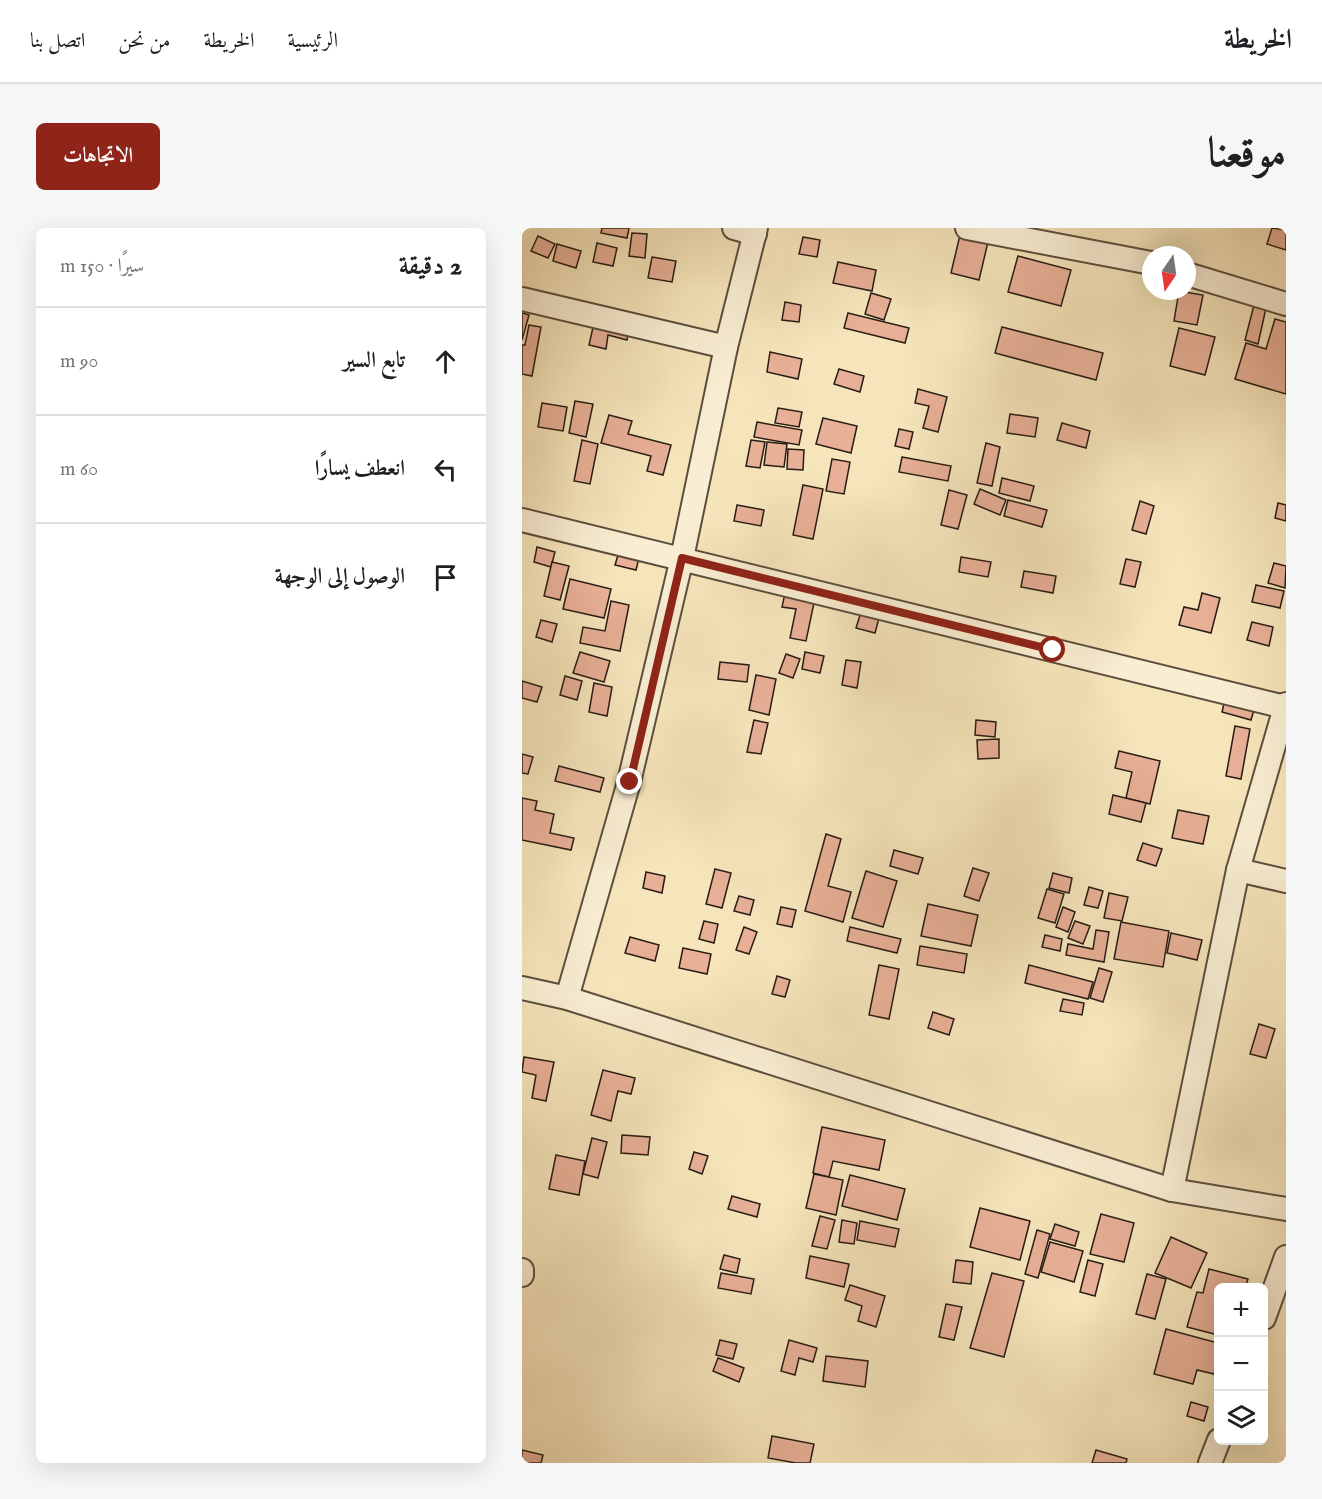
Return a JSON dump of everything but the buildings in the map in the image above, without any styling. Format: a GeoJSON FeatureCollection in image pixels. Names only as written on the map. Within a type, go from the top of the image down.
{"type":"FeatureCollection","features":[{"type":"Feature","properties":{"kind":"street"},"geometry":{"type":"LineString","coordinates":[[968,228],[1142,261]]}},
{"type":"Feature","properties":{"kind":"street"},"geometry":{"type":"LineString","coordinates":[[567,998],[630,782],[682,558],[749,230]]}},
{"type":"Feature","properties":{"kind":"street"},"geometry":{"type":"LineString","coordinates":[[1196,277],[1286,304]]}},
{"type":"Feature","properties":{"kind":"street"},"geometry":{"type":"LineString","coordinates":[[522,299],[726,347]]}},
{"type":"Feature","properties":{"kind":"street"},"geometry":{"type":"LineString","coordinates":[[522,520],[1286,705],[1238,870],[1172,1190]]}},
{"type":"Feature","properties":{"kind":"street"},"geometry":{"type":"LineString","coordinates":[[1238,870],[1286,881]]}},
{"type":"Feature","properties":{"kind":"street"},"geometry":{"type":"LineString","coordinates":[[522,988],[567,998],[1172,1190],[1286,1209]]}},
{"type":"Feature","properties":{"kind":"street"},"geometry":{"type":"LineString","coordinates":[[1268,1305],[1286,1257]]}},
{"type":"Feature","properties":{"kind":"street"},"geometry":{"type":"LineString","coordinates":[[522,1270],[522,1275]]}},
{"type":"Feature","properties":{"kind":"street"},"geometry":{"type":"LineString","coordinates":[[1211,1463],[1217,1445]]}},
{"type":"Feature","properties":{"kind":"route"},"geometry":{"type":"LineString","coordinates":[[630,782],[682,558],[1053,650]]}}]}
